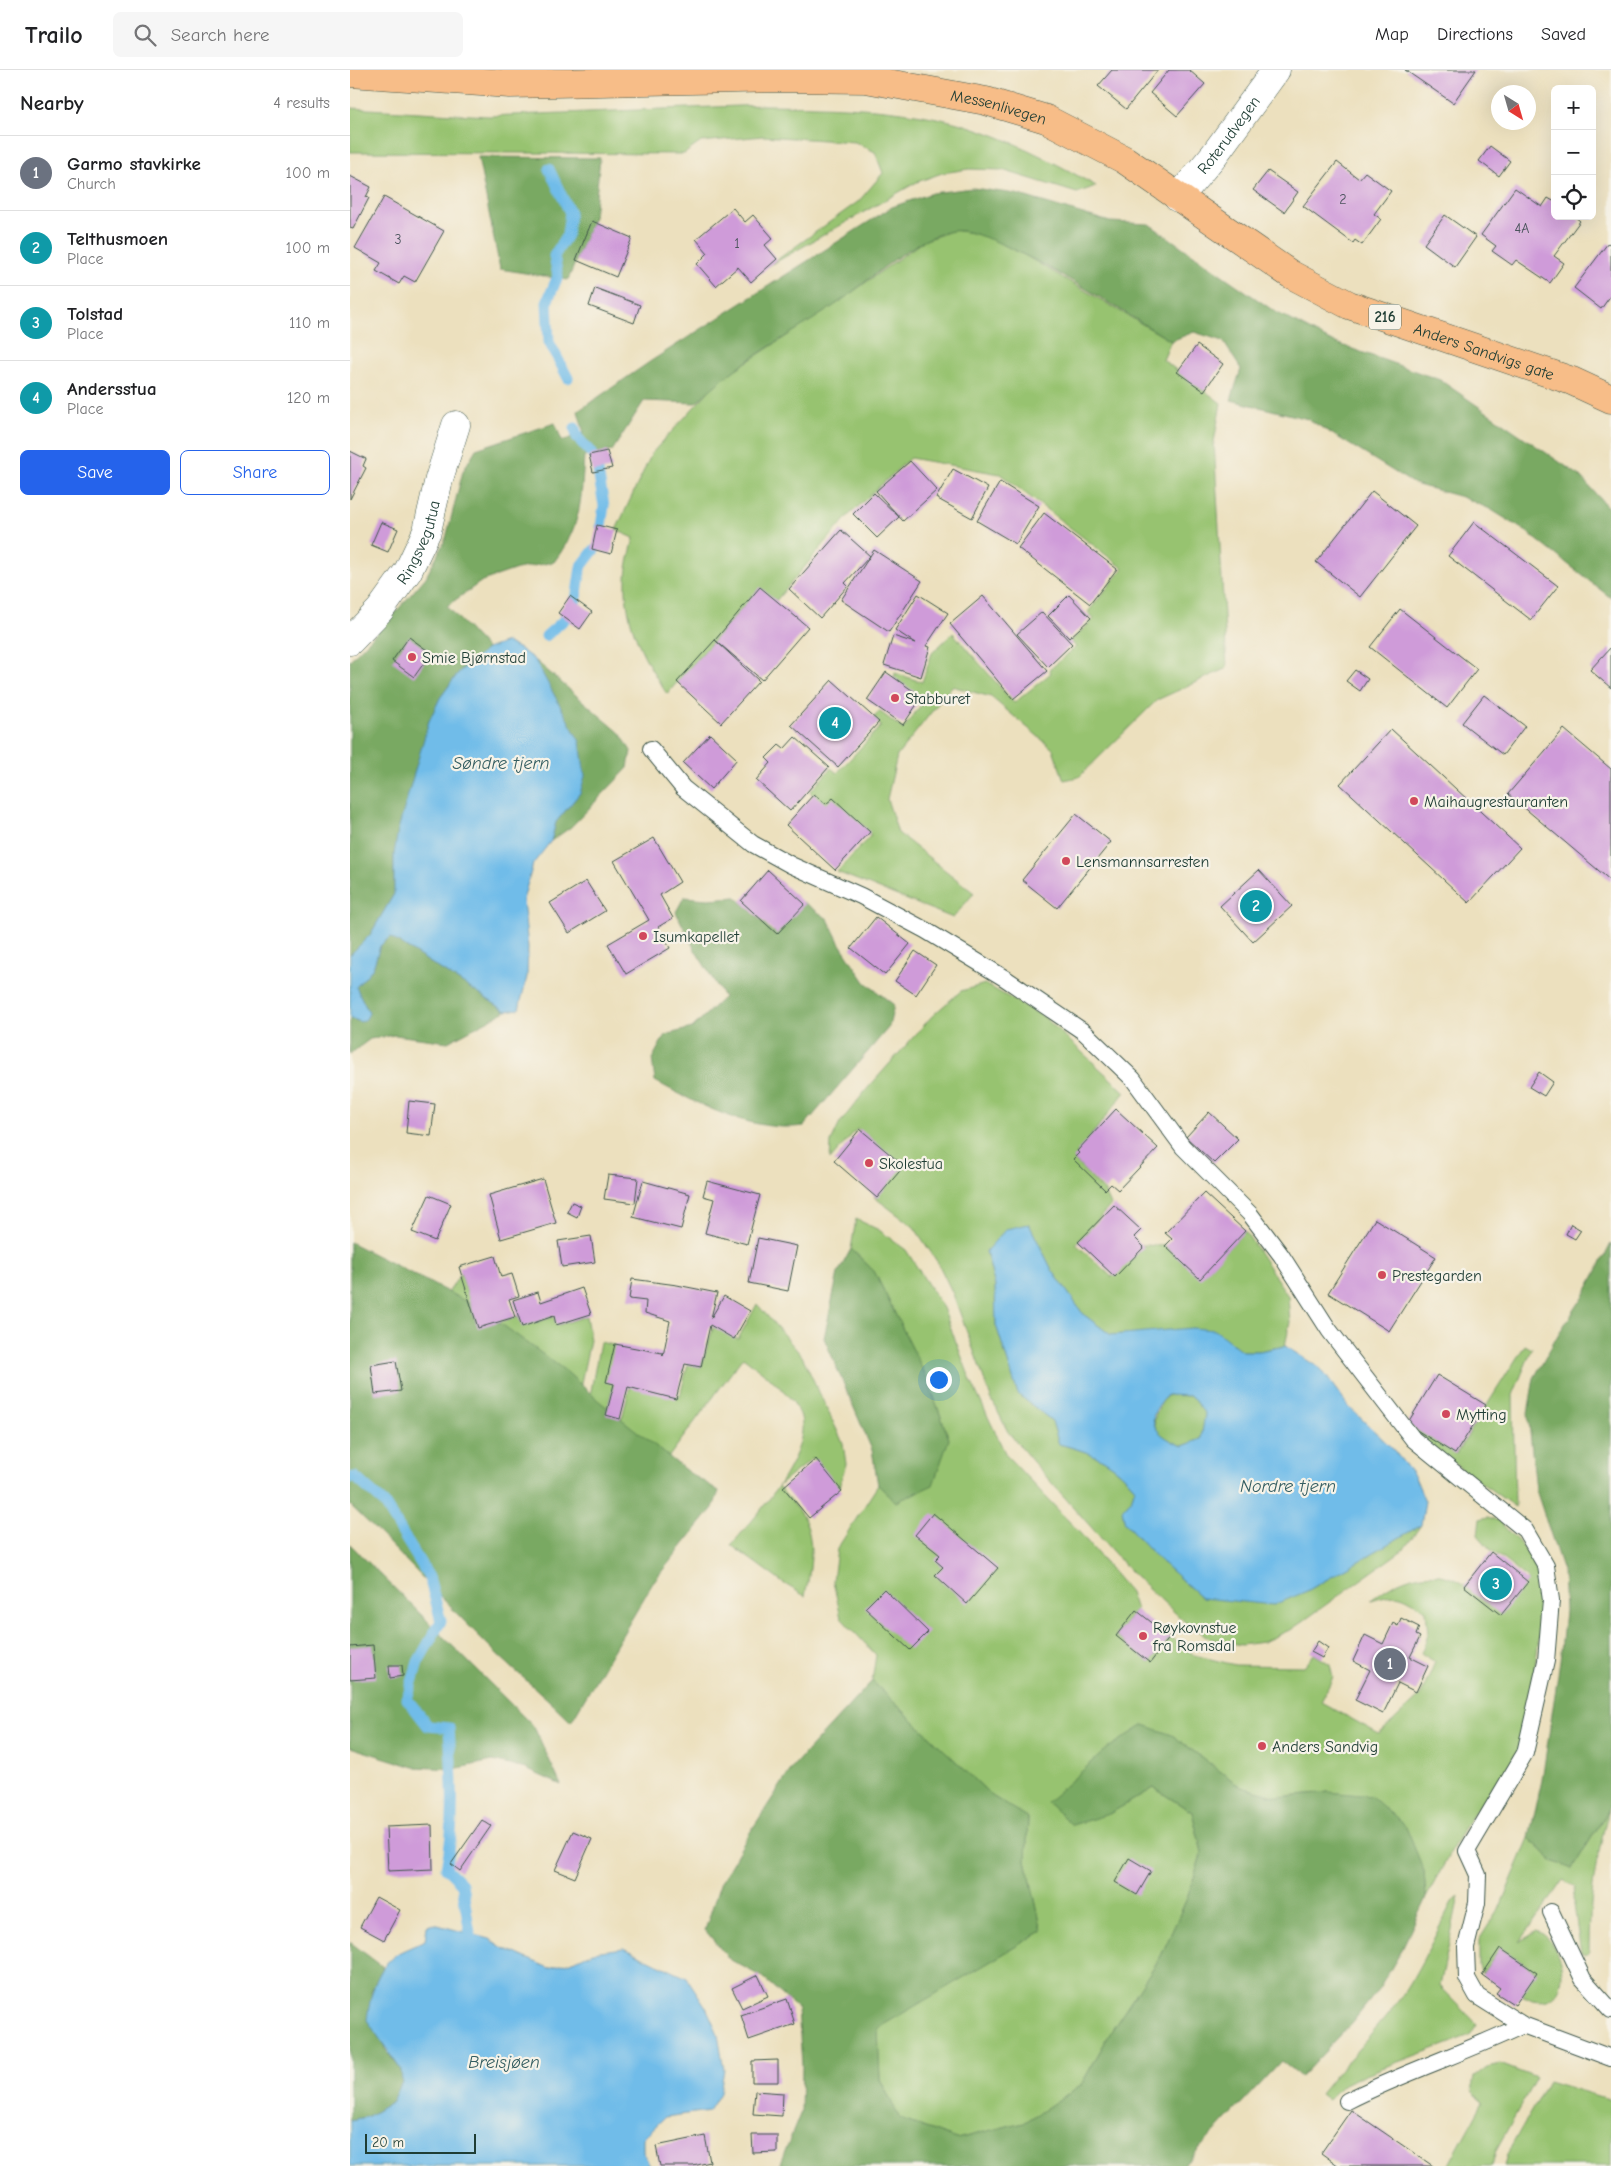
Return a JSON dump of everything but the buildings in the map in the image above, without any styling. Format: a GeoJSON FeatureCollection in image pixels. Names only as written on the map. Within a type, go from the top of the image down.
{"type":"FeatureCollection","features":[{"type":"Feature","properties":{"kind":"main road","name":"Messenlivegen"},"geometry":{"type":"LineString","coordinates":[[350,73],[510,84],[782,78],[866,79],[907,85],[986,101],[1046,119],[1125,160],[1178,198]]}},
{"type":"Feature","properties":{"kind":"main road","name":"Anders Sandvigs gate"},"geometry":{"type":"LineString","coordinates":[[1178,198],[1290,274],[1349,305],[1572,381],[1611,398]]}},
{"type":"Feature","properties":{"kind":"street","name":"Roterudvegen"},"geometry":{"type":"LineString","coordinates":[[1178,198],[1214,155],[1276,70]]}},
{"type":"Feature","properties":{"kind":"street","name":"Ringsvegutua"},"geometry":{"type":"LineString","coordinates":[[350,641],[380,610],[408,571],[427,531],[439,479],[456,425]]}},
{"type":"Feature","properties":{"kind":"lane"},"geometry":{"type":"LineString","coordinates":[[651,749],[683,788],[753,844],[791,866],[861,896],[925,930],[1006,979],[1084,1032],[1132,1079],[1183,1146],[1250,1214],[1281,1255],[1334,1338],[1413,1439],[1525,1530],[1546,1566],[1551,1600],[1546,1660],[1525,1753],[1467,1851],[1478,1875],[1477,1903],[1466,1947],[1467,1978],[1477,1996],[1523,2025],[1611,2058]]}},
{"type":"Feature","properties":{"kind":"lane"},"geometry":{"type":"LineString","coordinates":[[1552,1912],[1583,1978],[1611,2010]]}},
{"type":"Feature","properties":{"kind":"lane"},"geometry":{"type":"LineString","coordinates":[[1347,2102],[1380,2084],[1492,2041],[1523,2025]]}},
{"type":"Feature","properties":{"kind":"green space"},"geometry":{"type":"Polygon","coordinates":[[[764,105],[865,108],[915,114],[965,125],[1016,144],[1096,186],[1077,193],[1002,170],[969,169],[942,173],[917,182],[767,267],[859,201],[883,173],[875,152],[855,142],[763,136],[701,142],[684,154],[350,152],[350,108],[488,116],[764,105]]]}},
{"type":"Feature","properties":{"kind":"green space"},"geometry":{"type":"Polygon","coordinates":[[[478,157],[600,158],[594,217],[568,280],[500,269],[478,157]]]}},
{"type":"Feature","properties":{"kind":"green space"},"geometry":{"type":"Polygon","coordinates":[[[973,188],[1016,194],[1110,222],[1149,224],[1274,311],[1330,341],[1440,380],[1580,476],[1611,511],[1611,598],[1527,532],[1490,509],[1462,497],[1414,484],[1308,419],[1231,400],[1241,369],[1223,341],[1194,332],[1171,341],[1061,275],[997,242],[972,233],[953,231],[938,235],[908,250],[838,303],[747,361],[696,403],[644,401],[612,451],[584,456],[581,500],[575,524],[563,549],[554,562],[517,569],[482,581],[447,606],[487,649],[459,672],[440,698],[429,721],[394,854],[394,894],[370,935],[350,955],[350,660],[388,621],[426,577],[446,538],[463,471],[476,449],[555,423],[562,441],[584,433],[578,411],[651,361],[892,207],[932,193],[973,188]]]}},
{"type":"Feature","properties":{"kind":"green space"},"geometry":{"type":"Polygon","coordinates":[[[954,230],[984,235],[1026,256],[1171,341],[1163,360],[1221,403],[1214,442],[1227,668],[1157,700],[1079,777],[1064,780],[1053,749],[991,697],[952,686],[897,756],[887,799],[898,833],[974,893],[953,918],[837,872],[871,835],[832,800],[825,807],[810,792],[831,768],[837,773],[881,726],[873,719],[879,711],[903,729],[924,701],[894,678],[895,673],[922,682],[932,653],[953,633],[1014,703],[1051,673],[1049,670],[1076,647],[1071,641],[1094,619],[1088,612],[1123,568],[1000,474],[910,458],[848,516],[774,603],[758,590],[667,694],[643,654],[628,611],[626,575],[634,538],[616,530],[652,453],[719,380],[836,304],[923,241],[954,230]]]}},
{"type":"Feature","properties":{"kind":"green space"},"geometry":{"type":"Polygon","coordinates":[[[535,660],[620,733],[631,751],[628,768],[571,827],[551,841],[556,822],[580,793],[535,660]]]}},
{"type":"Feature","properties":{"kind":"green space"},"geometry":{"type":"Polygon","coordinates":[[[684,897],[708,899],[736,897],[773,932],[803,902],[828,919],[840,944],[865,982],[894,1005],[889,1027],[804,1126],[785,1127],[746,1121],[708,1108],[655,1081],[652,1059],[665,1035],[692,1028],[724,997],[695,950],[676,912],[684,897]]]}},
{"type":"Feature","properties":{"kind":"green space"},"geometry":{"type":"Polygon","coordinates":[[[390,937],[506,1011],[448,1042],[395,1035],[370,1039],[350,1054],[350,1018],[357,1021],[369,1013],[356,987],[373,968],[380,946],[390,937]]]}},
{"type":"Feature","properties":{"kind":"green space"},"geometry":{"type":"Polygon","coordinates":[[[985,984],[1044,1017],[1125,1092],[1073,1159],[1105,1192],[1111,1205],[1076,1244],[1112,1277],[1142,1245],[1165,1246],[1200,1278],[1245,1231],[1288,1296],[1290,1322],[1285,1346],[1259,1351],[1242,1351],[1230,1342],[1140,1333],[1111,1335],[1083,1314],[1052,1270],[1029,1224],[986,1252],[995,1286],[996,1325],[1018,1394],[1052,1421],[1059,1444],[1101,1459],[1118,1470],[1126,1478],[1135,1488],[1131,1500],[1122,1510],[1125,1523],[1156,1557],[1202,1598],[1307,1591],[1421,1525],[1404,1549],[1292,1629],[1263,1642],[1241,1645],[1211,1639],[1185,1622],[1131,1572],[1008,1432],[991,1398],[953,1294],[938,1263],[914,1227],[874,1197],[901,1165],[857,1129],[830,1160],[831,1142],[840,1123],[867,1089],[933,1015],[961,991],[985,984]]]}},
{"type":"Feature","properties":{"kind":"green space"},"geometry":{"type":"Polygon","coordinates":[[[856,1219],[879,1230],[906,1250],[943,1308],[971,1381],[1006,1455],[1080,1533],[1130,1592],[1136,1610],[1116,1636],[1150,1663],[1170,1637],[1194,1655],[1235,1665],[1304,1666],[1314,1654],[1330,1664],[1333,1677],[1321,1702],[1379,1734],[1421,1695],[1435,1662],[1421,1653],[1428,1635],[1426,1610],[1406,1598],[1395,1595],[1371,1600],[1392,1585],[1404,1580],[1427,1574],[1439,1575],[1452,1578],[1464,1584],[1501,1613],[1528,1579],[1490,1549],[1478,1535],[1480,1519],[1488,1517],[1499,1521],[1525,1549],[1540,1576],[1540,1631],[1520,1749],[1463,1829],[1426,1898],[1424,1871],[1329,1792],[1278,1797],[1241,1787],[1172,1735],[1109,1814],[1154,1788],[1192,1812],[1202,1852],[1188,1896],[1161,1956],[1112,2030],[1081,2085],[1027,2121],[957,2139],[899,2119],[880,2079],[877,2028],[1042,1931],[1026,1860],[1028,1818],[992,1796],[872,1681],[876,1655],[841,1618],[833,1581],[837,1549],[878,1485],[896,1501],[949,1439],[927,1378],[874,1271],[851,1249],[856,1219]]]}},
{"type":"Feature","properties":{"kind":"green space"},"geometry":{"type":"Polygon","coordinates":[[[350,1242],[481,1309],[567,1372],[599,1401],[688,1472],[719,1491],[713,1508],[654,1581],[571,1722],[495,1652],[350,1505],[350,1242]]]}},
{"type":"Feature","properties":{"kind":"green space"},"geometry":{"type":"Polygon","coordinates":[[[1611,1244],[1611,1806],[1572,1869],[1553,1861],[1529,1838],[1542,1780],[1560,1661],[1565,1611],[1563,1571],[1536,1490],[1528,1413],[1534,1378],[1559,1333],[1585,1294],[1611,1244]]]}},
{"type":"Feature","properties":{"kind":"green space"},"geometry":{"type":"Polygon","coordinates":[[[851,1249],[874,1271],[927,1378],[949,1439],[933,1485],[896,1502],[878,1485],[872,1450],[824,1338],[838,1273],[851,1249]]]}},
{"type":"Feature","properties":{"kind":"green space"},"geometry":{"type":"Polygon","coordinates":[[[461,1273],[479,1328],[519,1316],[522,1326],[556,1316],[559,1325],[586,1316],[590,1340],[571,1430],[425,1328],[461,1273]]]}},
{"type":"Feature","properties":{"kind":"green space"},"geometry":{"type":"Polygon","coordinates":[[[757,1304],[802,1356],[843,1443],[846,1464],[838,1490],[813,1458],[778,1486],[792,1462],[800,1443],[802,1425],[798,1410],[780,1388],[743,1357],[650,1482],[583,1434],[600,1342],[617,1346],[614,1382],[607,1414],[622,1418],[630,1386],[680,1396],[688,1364],[701,1367],[714,1325],[738,1339],[757,1304]]]}},
{"type":"Feature","properties":{"kind":"green space"},"geometry":{"type":"Polygon","coordinates":[[[1525,1345],[1532,1349],[1513,1395],[1515,1507],[1413,1434],[1406,1423],[1456,1454],[1525,1345]]]}},
{"type":"Feature","properties":{"kind":"green space"},"geometry":{"type":"Polygon","coordinates":[[[1167,1395],[1191,1396],[1206,1414],[1201,1439],[1183,1446],[1158,1432],[1155,1426],[1156,1413],[1167,1395]]]}},
{"type":"Feature","properties":{"kind":"green space"},"geometry":{"type":"Polygon","coordinates":[[[778,1486],[801,1514],[809,1532],[811,1560],[805,1596],[783,1583],[731,1545],[755,1518],[778,1486]]]}},
{"type":"Feature","properties":{"kind":"green space"},"geometry":{"type":"Polygon","coordinates":[[[350,1544],[534,1727],[561,1785],[526,1769],[493,1761],[453,1769],[414,1767],[350,1747],[350,1544]]]}},
{"type":"Feature","properties":{"kind":"green space"},"geometry":{"type":"Polygon","coordinates":[[[872,1681],[992,1796],[1028,1818],[1026,1860],[1042,1931],[878,2028],[880,2079],[900,2119],[957,2139],[1027,2121],[1081,2085],[1112,2030],[1161,1956],[1188,1896],[1202,1852],[1192,1812],[1154,1788],[1109,1814],[1072,1825],[1047,1802],[1108,1748],[1144,1725],[1172,1735],[1241,1787],[1278,1797],[1329,1792],[1371,1796],[1406,1827],[1424,1871],[1426,1898],[1399,1955],[1379,1989],[1351,2024],[1301,2077],[1281,2061],[1183,2166],[779,2166],[801,2112],[802,2065],[798,2009],[762,1977],[729,1959],[705,1930],[720,1884],[749,1834],[794,1765],[872,1681]]]}},
{"type":"Feature","properties":{"kind":"green space"},"geometry":{"type":"Polygon","coordinates":[[[1609,1810],[1594,1881],[1590,1915],[1589,1953],[1585,1955],[1581,1953],[1573,1898],[1576,1887],[1563,1880],[1520,1942],[1537,1931],[1548,1938],[1556,1950],[1561,1963],[1562,1977],[1559,1990],[1551,1998],[1539,2001],[1520,1996],[1536,1972],[1500,1948],[1482,1974],[1479,1966],[1479,1940],[1500,1907],[1529,1838],[1553,1861],[1572,1869],[1609,1810]]]}},
{"type":"Feature","properties":{"kind":"green space"},"geometry":{"type":"Polygon","coordinates":[[[1459,1896],[1440,1986],[1477,2024],[1470,2035],[1344,2084],[1328,2100],[1320,2094],[1377,2028],[1405,1991],[1452,1902],[1459,1896]]]}},
{"type":"Feature","properties":{"kind":"green space"},"geometry":{"type":"Polygon","coordinates":[[[350,1942],[383,1967],[371,1992],[385,2049],[401,2070],[402,2082],[393,2101],[367,2117],[350,2120],[350,1942]]]}},
{"type":"Feature","properties":{"kind":"green space"},"geometry":{"type":"Polygon","coordinates":[[[1500,2064],[1536,2078],[1496,2150],[1492,2166],[1448,2166],[1483,2102],[1474,2091],[1474,2076],[1487,2067],[1500,2064]]]}},
{"type":"Feature","properties":{"kind":"green space"},"geometry":{"type":"Polygon","coordinates":[[[1548,2081],[1611,2100],[1611,2166],[1504,2166],[1507,2154],[1548,2081]]]}},
{"type":"Feature","properties":{"kind":"water","name":"Søndre tjern"},"geometry":{"type":"Polygon","coordinates":[[[506,642],[535,660],[580,742],[585,776],[580,793],[556,822],[551,841],[533,864],[523,900],[528,947],[527,977],[519,1009],[506,1011],[390,937],[380,946],[373,968],[356,987],[369,1013],[366,1019],[361,1022],[350,1018],[350,955],[370,935],[394,894],[394,854],[398,830],[429,721],[440,698],[459,672],[487,649],[506,642]]]}},
{"type":"Feature","properties":{"kind":"water","name":"Nordre tjern"},"geometry":{"type":"Polygon","coordinates":[[[1029,1224],[1052,1270],[1083,1314],[1111,1335],[1192,1328],[1215,1330],[1242,1351],[1259,1351],[1285,1346],[1321,1369],[1348,1406],[1392,1448],[1415,1477],[1425,1501],[1421,1525],[1307,1591],[1274,1605],[1202,1598],[1156,1557],[1125,1523],[1122,1510],[1131,1500],[1135,1488],[1127,1478],[1110,1464],[1092,1454],[1059,1444],[1052,1421],[1018,1394],[996,1325],[995,1286],[986,1251],[1006,1229],[1029,1224]],[[1167,1395],[1157,1408],[1153,1418],[1154,1424],[1161,1434],[1183,1446],[1201,1439],[1205,1414],[1191,1396],[1167,1395]]]}},
{"type":"Feature","properties":{"kind":"water","name":"Breisjøen"},"geometry":{"type":"Polygon","coordinates":[[[434,1924],[490,1939],[503,1948],[549,1968],[571,1962],[593,1952],[624,1948],[687,1978],[706,2007],[718,2034],[724,2069],[720,2093],[709,2111],[665,2117],[643,2138],[643,2152],[650,2166],[350,2166],[350,2120],[367,2117],[393,2101],[402,2082],[401,2070],[367,2020],[374,1985],[388,1962],[397,1954],[425,1940],[427,1926],[434,1924]]]}},
{"type":"Feature","properties":{"kind":"waterway"},"geometry":{"type":"LineString","coordinates":[[549,169],[570,213],[567,235],[554,256],[558,276],[547,302],[549,342],[568,378]]}},
{"type":"Feature","properties":{"kind":"waterway"},"geometry":{"type":"LineString","coordinates":[[575,428],[577,437],[592,454]]}},
{"type":"Feature","properties":{"kind":"waterway"},"geometry":{"type":"LineString","coordinates":[[598,471],[604,506],[601,526]]}},
{"type":"Feature","properties":{"kind":"waterway"},"geometry":{"type":"LineString","coordinates":[[576,600],[581,567],[594,550]]}},
{"type":"Feature","properties":{"kind":"waterway"},"geometry":{"type":"LineString","coordinates":[[546,636],[565,619]]}},
{"type":"Feature","properties":{"kind":"waterway"},"geometry":{"type":"LineString","coordinates":[[350,1478],[355,1477],[384,1503],[429,1577],[441,1621],[418,1662],[407,1699],[428,1726],[449,1728],[452,1816],[446,1868],[462,1884],[470,1933]]}},
{"type":"Feature","properties":{"kind":"place","name":"Smie Bjørnstad"},"geometry":{"type":"Point","coordinates":[412,657]}},
{"type":"Feature","properties":{"kind":"place","name":"Stabburet"},"geometry":{"type":"Point","coordinates":[895,698]}},
{"type":"Feature","properties":{"kind":"place","name":"Andersstua"},"geometry":{"type":"Point","coordinates":[835,723]}},
{"type":"Feature","properties":{"kind":"place","name":"Maihaugrestauranten"},"geometry":{"type":"Point","coordinates":[1414,801]}},
{"type":"Feature","properties":{"kind":"place","name":"Lensmannsarresten"},"geometry":{"type":"Point","coordinates":[1066,861]}},
{"type":"Feature","properties":{"kind":"place","name":"Telthusmoen"},"geometry":{"type":"Point","coordinates":[1256,906]}},
{"type":"Feature","properties":{"kind":"place","name":"Isumkapellet"},"geometry":{"type":"Point","coordinates":[643,936]}},
{"type":"Feature","properties":{"kind":"place","name":"Skolestua"},"geometry":{"type":"Point","coordinates":[869,1163]}},
{"type":"Feature","properties":{"kind":"place","name":"Prestegarden"},"geometry":{"type":"Point","coordinates":[1382,1275]}},
{"type":"Feature","properties":{"kind":"place","name":"Mytting"},"geometry":{"type":"Point","coordinates":[1446,1414]}},
{"type":"Feature","properties":{"kind":"place","name":"Tolstad"},"geometry":{"type":"Point","coordinates":[1496,1584]}},
{"type":"Feature","properties":{"kind":"place","name":"Røykovnstue fra Romsdal"},"geometry":{"type":"Point","coordinates":[1143,1636]}},
{"type":"Feature","properties":{"kind":"place","name":"Garmo stavkirke"},"geometry":{"type":"Point","coordinates":[1390,1664]}},
{"type":"Feature","properties":{"kind":"place","name":"Anders Sandvig"},"geometry":{"type":"Point","coordinates":[1262,1746]}}]}
